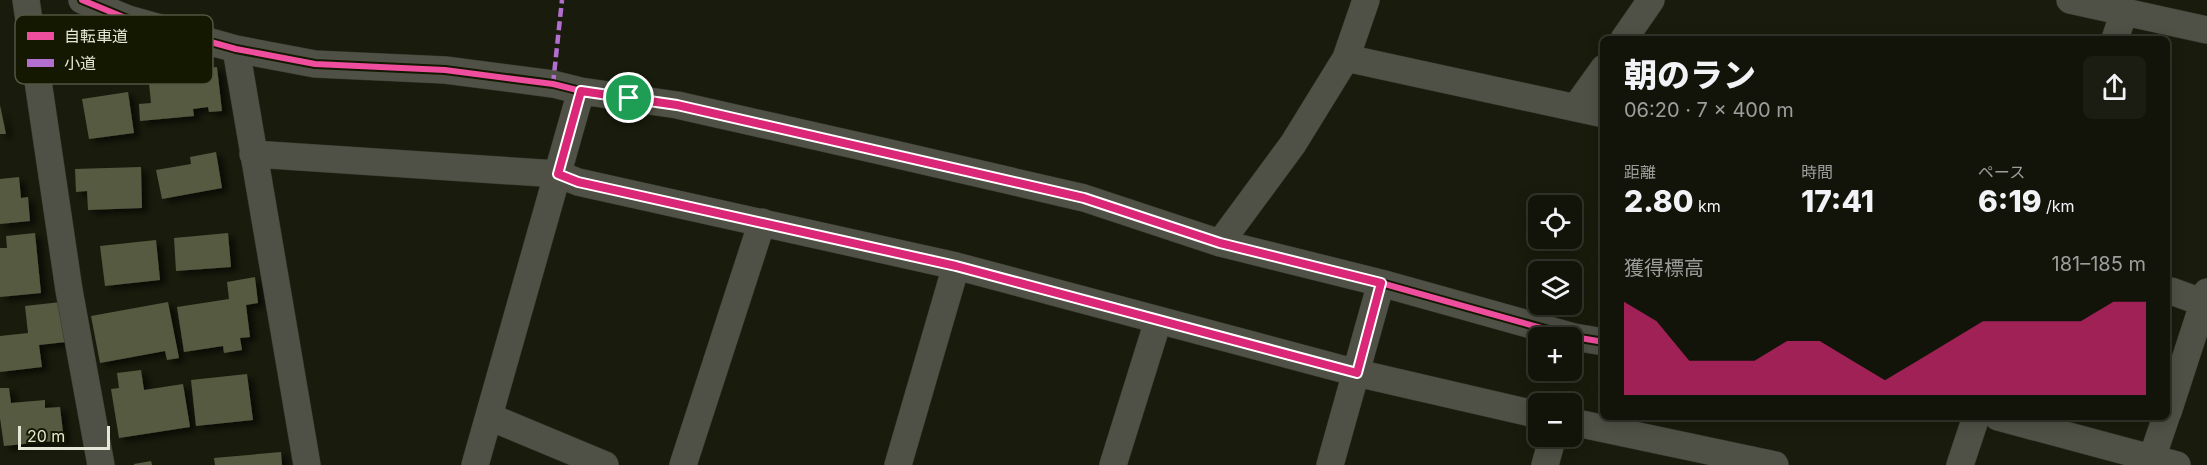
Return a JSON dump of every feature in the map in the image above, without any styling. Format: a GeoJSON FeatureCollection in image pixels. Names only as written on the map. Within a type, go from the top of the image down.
{"type":"FeatureCollection","features":[{"type":"Feature","properties":{"kind":"street"},"geometry":{"type":"LineString","coordinates":[[26,0],[28,15]]}},
{"type":"Feature","properties":{"kind":"street"},"geometry":{"type":"LineString","coordinates":[[82,0],[118,15]]}},
{"type":"Feature","properties":{"kind":"street"},"geometry":{"type":"LineString","coordinates":[[1220,243],[1293,144],[1346,58],[1366,0]]}},
{"type":"Feature","properties":{"kind":"street"},"geometry":{"type":"LineString","coordinates":[[1626,36],[1651,0]]}},
{"type":"Feature","properties":{"kind":"street"},"geometry":{"type":"LineString","coordinates":[[2070,0],[2207,30]]}},
{"type":"Feature","properties":{"kind":"street"},"geometry":{"type":"LineString","coordinates":[[2116,36],[2124,12]]}},
{"type":"Feature","properties":{"kind":"street"},"geometry":{"type":"LineString","coordinates":[[213,43],[315,64],[445,70],[553,84],[581,91],[677,105],[1084,198],[1220,243],[1381,283],[1574,338],[1600,341]]}},
{"type":"Feature","properties":{"kind":"street"},"geometry":{"type":"LineString","coordinates":[[236,49],[307,465]]}},
{"type":"Feature","properties":{"kind":"street"},"geometry":{"type":"LineString","coordinates":[[1346,58],[1600,113]]}},
{"type":"Feature","properties":{"kind":"street"},"geometry":{"type":"LineString","coordinates":[[1576,107],[1600,74]]}},
{"type":"Feature","properties":{"kind":"street"},"geometry":{"type":"LineString","coordinates":[[38,84],[69,290],[100,465]]}},
{"type":"Feature","properties":{"kind":"street"},"geometry":{"type":"LineString","coordinates":[[475,465],[581,91]]}},
{"type":"Feature","properties":{"kind":"street"},"geometry":{"type":"LineString","coordinates":[[253,154],[558,174],[578,182],[956,266],[1357,373],[1528,412]]}},
{"type":"Feature","properties":{"kind":"street"},"geometry":{"type":"LineString","coordinates":[[684,465],[762,222]]}},
{"type":"Feature","properties":{"kind":"street"},"geometry":{"type":"LineString","coordinates":[[898,465],[956,266]]}},
{"type":"Feature","properties":{"kind":"street"},"geometry":{"type":"LineString","coordinates":[[1330,465],[1381,283]]}},
{"type":"Feature","properties":{"kind":"street"},"geometry":{"type":"LineString","coordinates":[[2170,406],[2206,300],[2171,291]]}},
{"type":"Feature","properties":{"kind":"street"},"geometry":{"type":"LineString","coordinates":[[1113,465],[1158,321]]}},
{"type":"Feature","properties":{"kind":"street"},"geometry":{"type":"LineString","coordinates":[[490,417],[606,465]]}},
{"type":"Feature","properties":{"kind":"street"},"geometry":{"type":"LineString","coordinates":[[1960,465],[1975,420]]}},
{"type":"Feature","properties":{"kind":"street"},"geometry":{"type":"LineString","coordinates":[[2009,420],[2164,462],[2166,420]]}},
{"type":"Feature","properties":{"kind":"street"},"geometry":{"type":"LineString","coordinates":[[1582,424],[1763,464]]}},
{"type":"Feature","properties":{"kind":"street"},"geometry":{"type":"LineString","coordinates":[[1545,465],[1550,447]]}},
{"type":"Feature","properties":{"kind":"building"},"geometry":{"type":"Polygon","coordinates":[[[213,67],[217,67],[222,111],[209,112],[208,107],[193,109],[194,116],[140,121],[139,104],[151,103],[149,84],[213,84],[213,67]]]}},
{"type":"Feature","properties":{"kind":"building"},"geometry":{"type":"Polygon","coordinates":[[[128,92],[134,133],[89,139],[82,99],[128,92]]]}},
{"type":"Feature","properties":{"kind":"building"},"geometry":{"type":"Polygon","coordinates":[[[0,105],[6,134],[0,134],[0,105]]]}},
{"type":"Feature","properties":{"kind":"building"},"geometry":{"type":"Polygon","coordinates":[[[216,152],[222,188],[162,199],[156,170],[191,164],[190,157],[216,152]]]}},
{"type":"Feature","properties":{"kind":"building"},"geometry":{"type":"Polygon","coordinates":[[[141,167],[142,208],[88,210],[87,191],[76,192],[75,169],[141,167]]]}},
{"type":"Feature","properties":{"kind":"building"},"geometry":{"type":"Polygon","coordinates":[[[19,177],[21,198],[28,197],[30,221],[0,224],[0,179],[19,177]]]}},
{"type":"Feature","properties":{"kind":"building"},"geometry":{"type":"Polygon","coordinates":[[[35,233],[41,293],[0,297],[0,248],[7,248],[6,236],[35,233]]]}},
{"type":"Feature","properties":{"kind":"building"},"geometry":{"type":"Polygon","coordinates":[[[228,233],[231,267],[176,271],[174,238],[228,233]]]}},
{"type":"Feature","properties":{"kind":"building"},"geometry":{"type":"Polygon","coordinates":[[[156,240],[160,280],[105,286],[100,246],[156,240]]]}},
{"type":"Feature","properties":{"kind":"building"},"geometry":{"type":"Polygon","coordinates":[[[255,277],[258,303],[246,305],[250,337],[240,338],[242,350],[224,353],[223,346],[184,352],[177,307],[229,299],[227,282],[255,277]]]}},
{"type":"Feature","properties":{"kind":"building"},"geometry":{"type":"Polygon","coordinates":[[[61,302],[66,342],[39,345],[42,367],[0,372],[0,336],[28,333],[25,306],[61,302]]]}},
{"type":"Feature","properties":{"kind":"building"},"geometry":{"type":"Polygon","coordinates":[[[168,302],[179,358],[167,360],[165,351],[100,363],[91,316],[168,302]]]}},
{"type":"Feature","properties":{"kind":"building"},"geometry":{"type":"Polygon","coordinates":[[[141,370],[144,390],[183,384],[190,427],[119,438],[111,389],[119,388],[117,373],[141,370]]]}},
{"type":"Feature","properties":{"kind":"building"},"geometry":{"type":"Polygon","coordinates":[[[247,374],[253,420],[196,426],[191,380],[247,374]]]}},
{"type":"Feature","properties":{"kind":"building"},"geometry":{"type":"Polygon","coordinates":[[[0,388],[9,388],[11,403],[45,400],[45,408],[60,407],[64,440],[4,446],[0,418],[0,388]]]}},
{"type":"Feature","properties":{"kind":"building"},"geometry":{"type":"Polygon","coordinates":[[[281,452],[282,465],[215,465],[214,458],[281,452]]]}},
{"type":"Feature","properties":{"kind":"building"},"geometry":{"type":"Polygon","coordinates":[[[151,461],[152,465],[134,465],[134,464],[151,461]]]}},
{"type":"Feature","properties":{"kind":"marked path"},"geometry":{"type":"LineString","coordinates":[[553,84],[562,0]]}},
{"type":"Feature","properties":{"kind":"cycle path"},"geometry":{"type":"LineString","coordinates":[[82,0],[118,15]]}},
{"type":"Feature","properties":{"kind":"cycle path"},"geometry":{"type":"LineString","coordinates":[[213,43],[315,64],[445,70],[553,84],[581,91],[677,105],[1084,198],[1220,243],[1381,283],[1574,337],[1600,341]]}},
{"type":"Feature","properties":{"kind":"route"},"geometry":{"type":"LineString","coordinates":[[581,91],[629,98],[677,105],[1084,198],[1220,243],[1381,283],[1357,373],[956,266],[578,182],[558,174],[581,91]]}}]}
